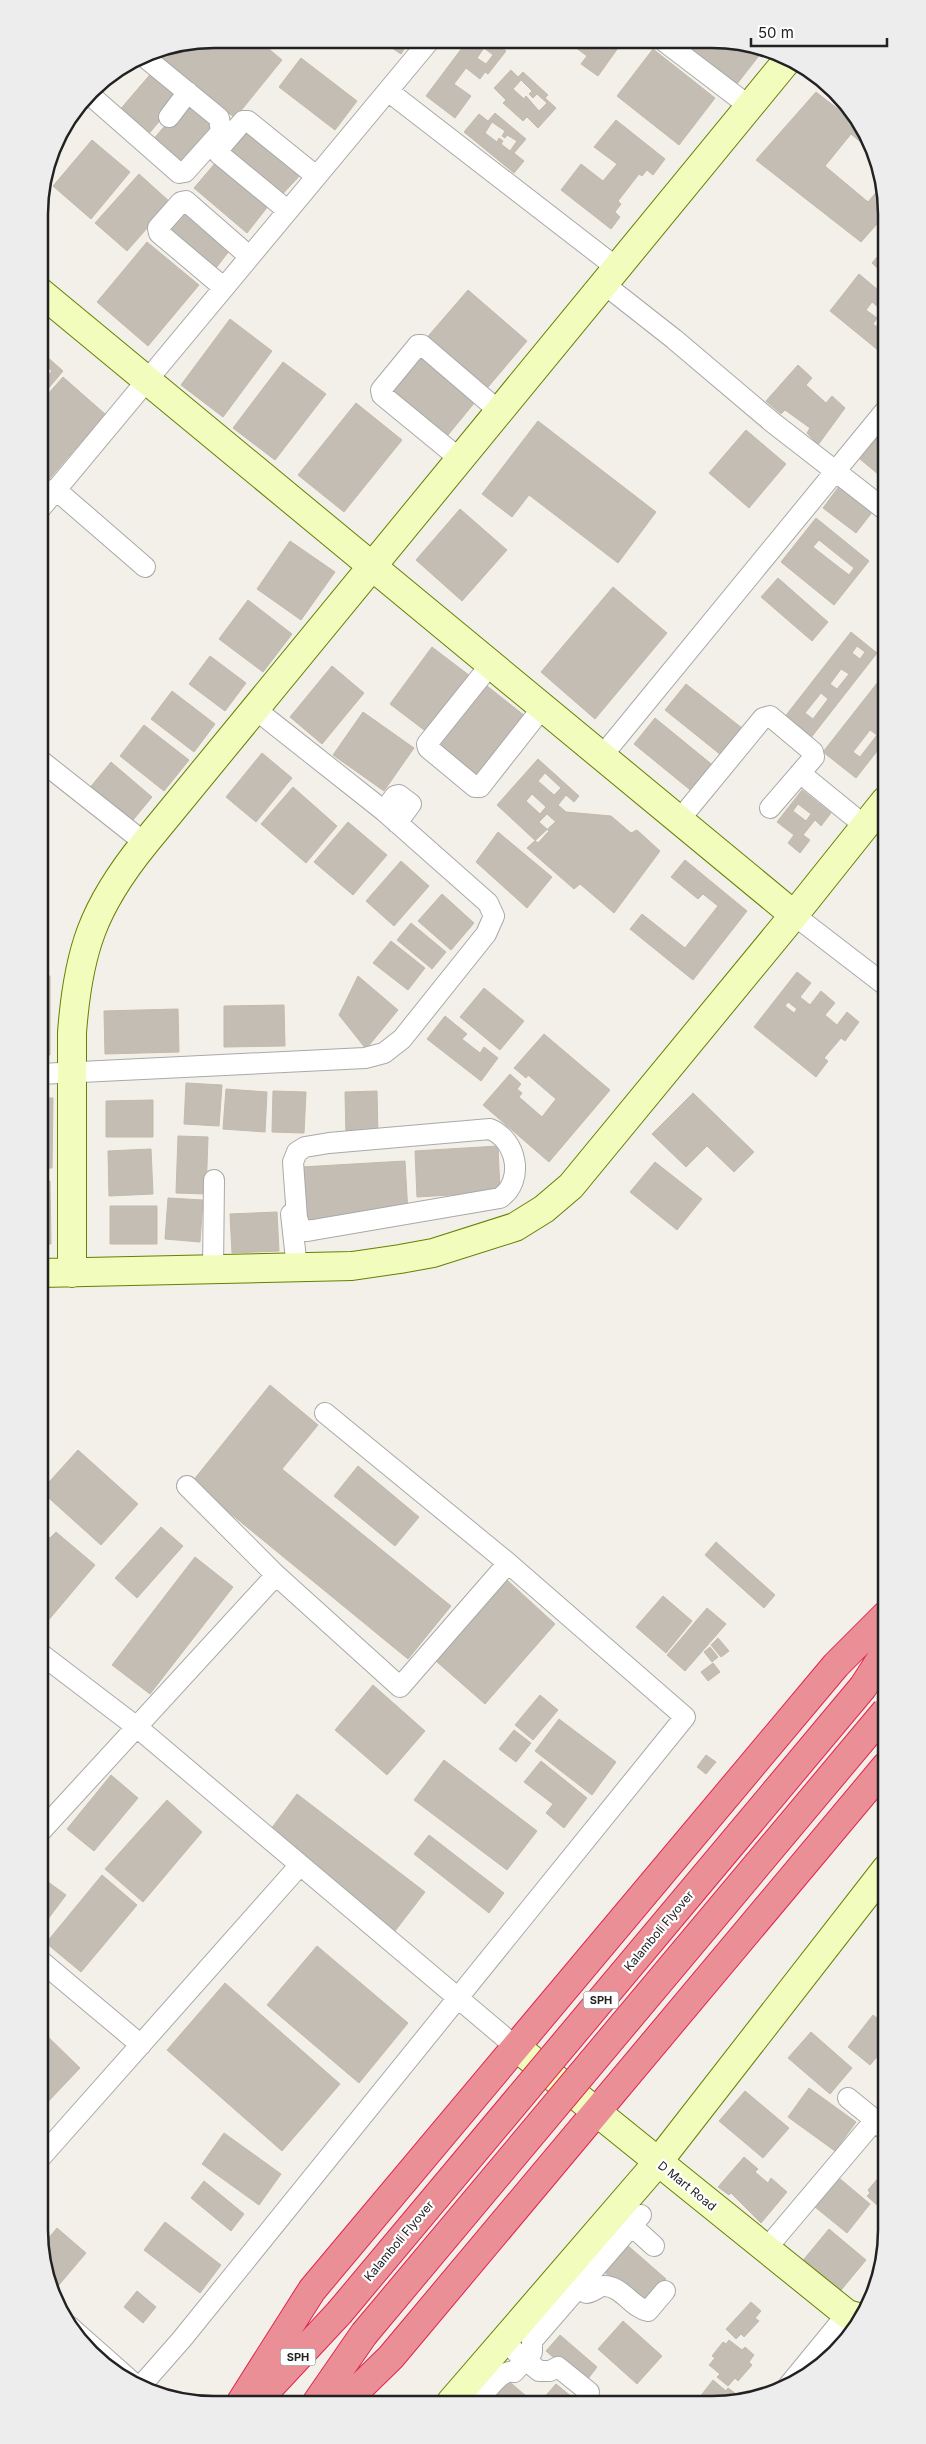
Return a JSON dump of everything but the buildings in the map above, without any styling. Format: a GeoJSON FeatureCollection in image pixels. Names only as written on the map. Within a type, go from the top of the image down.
{"type":"FeatureCollection","features":[{"type":"Feature","properties":{"kind":"highway"},"geometry":{"type":"LineString","coordinates":[[245,2396],[312,2290],[836,1664],[878,1623]]}},
{"type":"Feature","properties":{"kind":"highway","name":"Kalamboli Flyover"},"geometry":{"type":"LineString","coordinates":[[262,2396],[339,2313],[863,1687],[878,1664]]}},
{"type":"Feature","properties":{"kind":"highway","name":"SPH"},"geometry":{"type":"LineString","coordinates":[[321,2396],[364,2334],[878,1720]]}},
{"type":"Feature","properties":{"kind":"highway"},"geometry":{"type":"LineString","coordinates":[[351,2396],[391,2357],[878,1776]]}},
{"type":"Feature","properties":{"kind":"street"},"geometry":{"type":"LineString","coordinates":[[48,498],[423,48]]}},
{"type":"Feature","properties":{"kind":"street"},"geometry":{"type":"LineString","coordinates":[[673,48],[749,106]]}},
{"type":"Feature","properties":{"kind":"street"},"geometry":{"type":"LineString","coordinates":[[94,98],[179,173],[185,172],[221,132],[220,118],[149,61]]}},
{"type":"Feature","properties":{"kind":"street"},"geometry":{"type":"LineString","coordinates":[[72,1273],[74,994],[82,956],[109,891],[145,843],[611,276],[749,106],[781,63]]}},
{"type":"Feature","properties":{"kind":"street"},"geometry":{"type":"LineString","coordinates":[[388,91],[611,276],[674,338],[772,422],[878,504]]}},
{"type":"Feature","properties":{"kind":"street"},"geometry":{"type":"LineString","coordinates":[[169,117],[188,92]]}},
{"type":"Feature","properties":{"kind":"street"},"geometry":{"type":"LineString","coordinates":[[286,212],[219,154],[218,150],[243,120],[248,121],[316,176]]}},
{"type":"Feature","properties":{"kind":"street"},"geometry":{"type":"LineString","coordinates":[[218,160],[286,212]]}},
{"type":"Feature","properties":{"kind":"street"},"geometry":{"type":"LineString","coordinates":[[223,287],[159,232],[158,228],[181,202],[186,202],[249,256]]}},
{"type":"Feature","properties":{"kind":"street"},"geometry":{"type":"LineString","coordinates":[[48,299],[794,915],[878,980]]}},
{"type":"Feature","properties":{"kind":"street"},"geometry":{"type":"LineString","coordinates":[[460,459],[382,395],[381,390],[418,345],[422,345],[499,411]]}},
{"type":"Feature","properties":{"kind":"street"},"geometry":{"type":"LineString","coordinates":[[602,756],[878,419]]}},
{"type":"Feature","properties":{"kind":"street"},"geometry":{"type":"LineString","coordinates":[[55,490],[145,568]]}},
{"type":"Feature","properties":{"kind":"street"},"geometry":{"type":"LineString","coordinates":[[491,664],[427,744],[434,754],[475,787],[480,787],[543,707]]}},
{"type":"Feature","properties":{"kind":"street"},"geometry":{"type":"LineString","coordinates":[[48,1074],[365,1058],[384,1053],[402,1039],[486,934],[494,916],[488,903],[391,817],[255,709]]}},
{"type":"Feature","properties":{"kind":"street"},"geometry":{"type":"LineString","coordinates":[[680,819],[763,718],[770,716],[813,752],[814,757],[770,808]]}},
{"type":"Feature","properties":{"kind":"street"},"geometry":{"type":"LineString","coordinates":[[48,766],[145,843]]}},
{"type":"Feature","properties":{"kind":"street"},"geometry":{"type":"LineString","coordinates":[[800,772],[865,826]]}},
{"type":"Feature","properties":{"kind":"street"},"geometry":{"type":"LineString","coordinates":[[48,1273],[352,1266],[433,1252],[515,1227],[544,1210],[571,1186],[878,810]]}},
{"type":"Feature","properties":{"kind":"street"},"geometry":{"type":"LineString","coordinates":[[490,1129],[498,1132],[515,1157],[515,1171],[511,1188],[500,1198],[493,1199],[306,1231],[300,1227],[297,1218],[293,1162],[297,1152],[304,1147],[329,1143],[490,1129]]}},
{"type":"Feature","properties":{"kind":"street"},"geometry":{"type":"LineString","coordinates":[[213,1270],[214,1180]]}},
{"type":"Feature","properties":{"kind":"street"},"geometry":{"type":"LineString","coordinates":[[493,1199],[515,1227]]}},
{"type":"Feature","properties":{"kind":"street"},"geometry":{"type":"LineString","coordinates":[[289,1200],[297,1268]]}},
{"type":"Feature","properties":{"kind":"street"},"geometry":{"type":"LineString","coordinates":[[145,2381],[188,2331],[685,1717],[508,1563],[325,1413]]}},
{"type":"Feature","properties":{"kind":"street"},"geometry":{"type":"LineString","coordinates":[[187,1486],[276,1575],[400,1687],[508,1563]]}},
{"type":"Feature","properties":{"kind":"street"},"geometry":{"type":"LineString","coordinates":[[48,1824],[138,1728],[276,1575]]}},
{"type":"Feature","properties":{"kind":"street"},"geometry":{"type":"LineString","coordinates":[[48,1659],[138,1728],[516,2047]]}},
{"type":"Feature","properties":{"kind":"street"},"geometry":{"type":"LineString","coordinates":[[48,2149],[300,1865]]}},
{"type":"Feature","properties":{"kind":"street"},"geometry":{"type":"LineString","coordinates":[[483,2396],[502,2374],[514,2372],[532,2352],[532,2341],[572,2279],[658,2162],[878,1879]]}},
{"type":"Feature","properties":{"kind":"street"},"geometry":{"type":"LineString","coordinates":[[48,1967],[140,2045]]}},
{"type":"Feature","properties":{"kind":"street","name":"D Mart Road"},"geometry":{"type":"LineString","coordinates":[[516,2047],[766,2249],[854,2316]]}},
{"type":"Feature","properties":{"kind":"street"},"geometry":{"type":"LineString","coordinates":[[848,2098],[878,2123]]}},
{"type":"Feature","properties":{"kind":"street"},"geometry":{"type":"LineString","coordinates":[[766,2249],[878,2129]]}},
{"type":"Feature","properties":{"kind":"street"},"geometry":{"type":"LineString","coordinates":[[456,2396],[503,2341],[636,2220],[654,2246]]}},
{"type":"Feature","properties":{"kind":"street"},"geometry":{"type":"LineString","coordinates":[[572,2279],[586,2293],[604,2286],[617,2290],[641,2310],[648,2311],[665,2291]]}},
{"type":"Feature","properties":{"kind":"street"},"geometry":{"type":"LineString","coordinates":[[805,2368],[854,2316]]}},
{"type":"Feature","properties":{"kind":"street"},"geometry":{"type":"LineString","coordinates":[[503,2341],[539,2371],[550,2371],[558,2367],[589,2392]]}}]}
